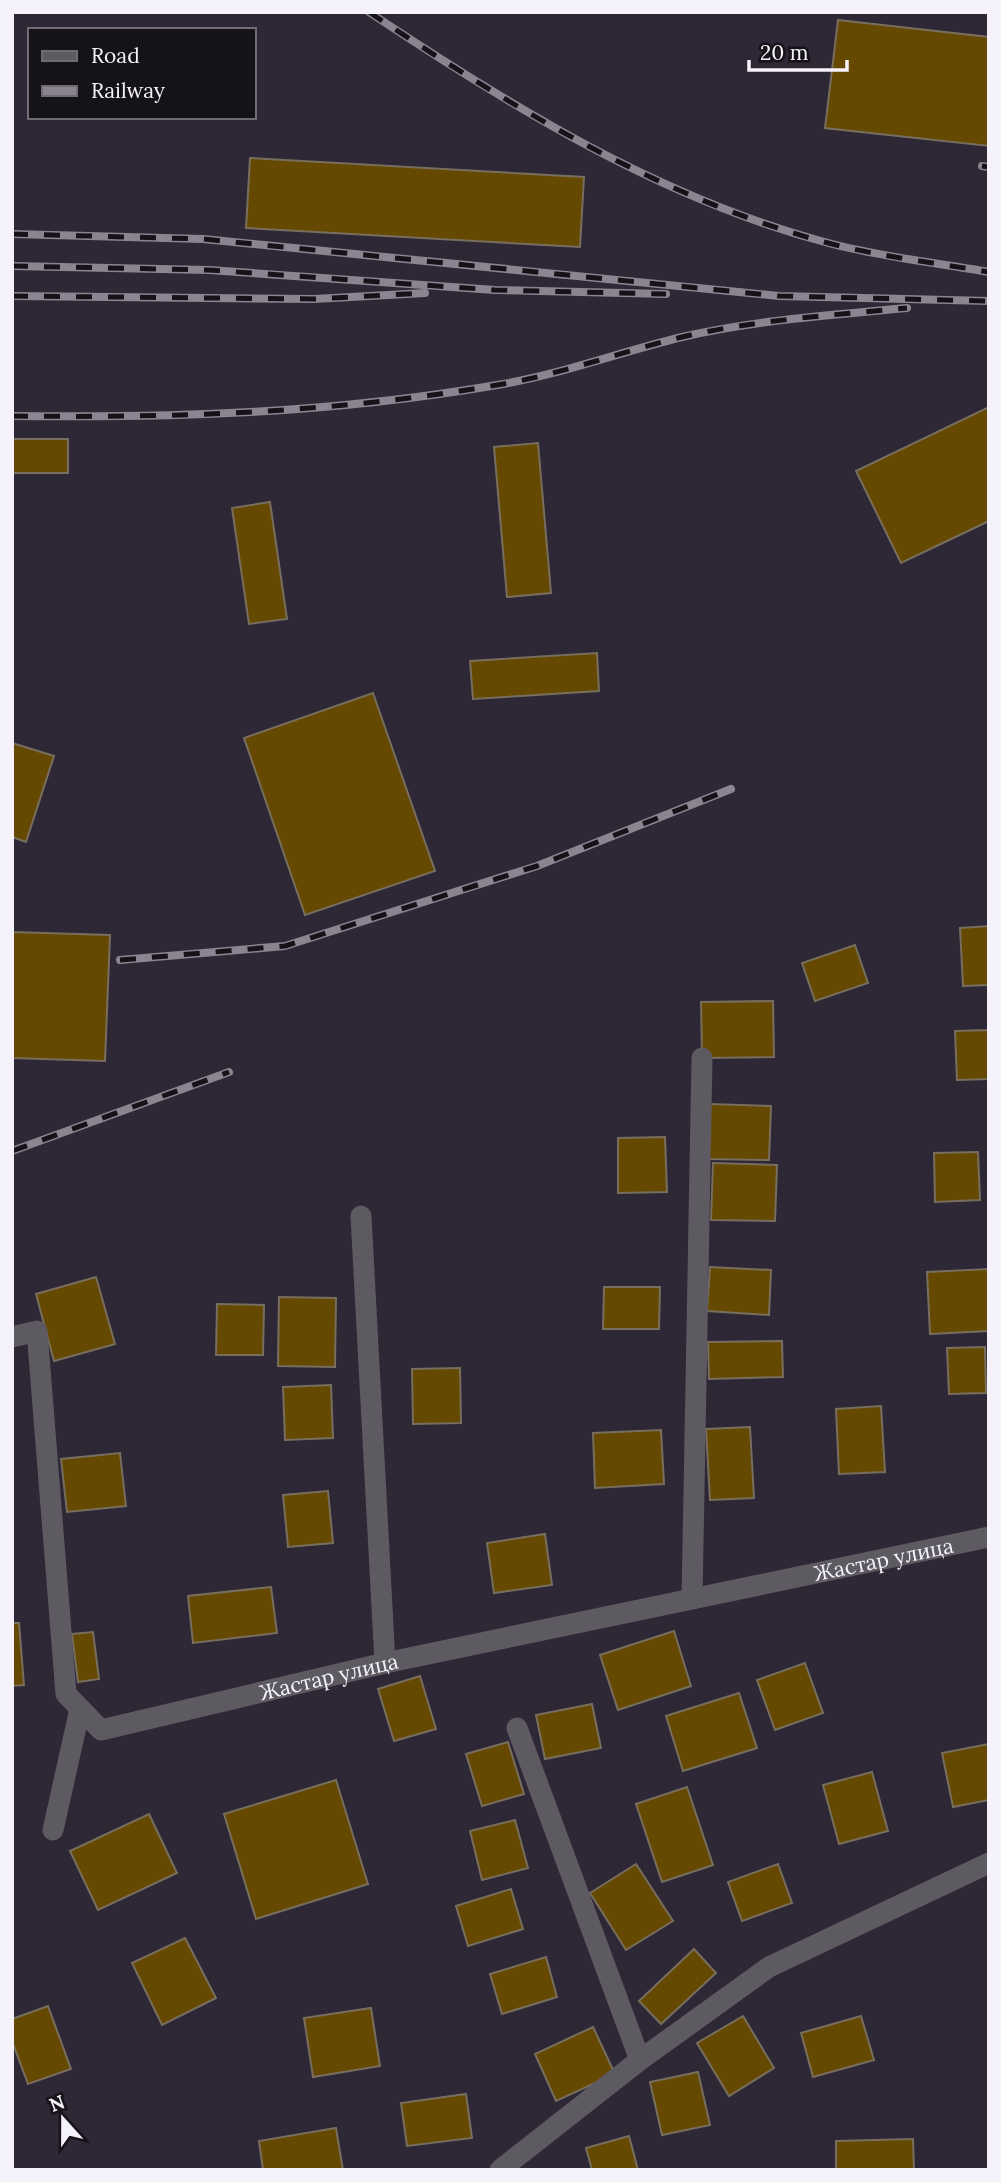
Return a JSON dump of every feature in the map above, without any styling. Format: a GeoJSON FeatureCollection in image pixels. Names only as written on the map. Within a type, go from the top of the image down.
{"type":"FeatureCollection","features":[{"type":"Feature","properties":{"kind":"street"},"geometry":{"type":"LineString","coordinates":[[692,1599],[702,1058]]}},
{"type":"Feature","properties":{"kind":"street"},"geometry":{"type":"LineString","coordinates":[[361,1216],[385,1663]]}},
{"type":"Feature","properties":{"kind":"street","name":"Жастар улица"},"geometry":{"type":"LineString","coordinates":[[12,1338],[37,1331],[66,1695],[101,1730],[385,1663],[989,1537]]}},
{"type":"Feature","properties":{"kind":"street"},"geometry":{"type":"LineString","coordinates":[[53,1830],[80,1709]]}},
{"type":"Feature","properties":{"kind":"street"},"geometry":{"type":"LineString","coordinates":[[517,1728],[640,2060]]}},
{"type":"Feature","properties":{"kind":"street"},"geometry":{"type":"LineString","coordinates":[[500,2170],[640,2060],[769,1967],[989,1863]]}},
{"type":"Feature","properties":{"kind":"building"},"geometry":{"type":"Polygon","coordinates":[[[838,20],[989,37],[989,146],[825,128],[838,20]]]}},
{"type":"Feature","properties":{"kind":"building"},"geometry":{"type":"Polygon","coordinates":[[[250,158],[584,177],[580,247],[246,228],[250,158]]]}},
{"type":"Feature","properties":{"kind":"building"},"geometry":{"type":"Polygon","coordinates":[[[989,407],[989,521],[901,563],[856,471],[989,407]]]}},
{"type":"Feature","properties":{"kind":"building"},"geometry":{"type":"Polygon","coordinates":[[[12,439],[68,439],[68,473],[12,473],[12,439]]]}},
{"type":"Feature","properties":{"kind":"building"},"geometry":{"type":"Polygon","coordinates":[[[538,443],[551,593],[507,597],[494,447],[538,443]]]}},
{"type":"Feature","properties":{"kind":"building"},"geometry":{"type":"Polygon","coordinates":[[[270,502],[287,619],[249,624],[232,508],[270,502]]]}},
{"type":"Feature","properties":{"kind":"building"},"geometry":{"type":"Polygon","coordinates":[[[597,653],[599,691],[473,699],[470,661],[597,653]]]}},
{"type":"Feature","properties":{"kind":"building"},"geometry":{"type":"Polygon","coordinates":[[[373,693],[435,871],[305,915],[244,738],[373,693]]]}},
{"type":"Feature","properties":{"kind":"building"},"geometry":{"type":"Polygon","coordinates":[[[12,743],[54,756],[26,842],[12,837],[12,743]]]}},
{"type":"Feature","properties":{"kind":"building"},"geometry":{"type":"Polygon","coordinates":[[[989,926],[989,985],[963,986],[960,928],[989,926]]]}},
{"type":"Feature","properties":{"kind":"building"},"geometry":{"type":"Polygon","coordinates":[[[12,932],[110,935],[105,1061],[12,1058],[12,932]]]}},
{"type":"Feature","properties":{"kind":"building"},"geometry":{"type":"Polygon","coordinates":[[[855,945],[868,983],[815,1001],[802,963],[855,945]]]}},
{"type":"Feature","properties":{"kind":"building"},"geometry":{"type":"Polygon","coordinates":[[[773,1001],[774,1057],[702,1058],[701,1002],[773,1001]]]}},
{"type":"Feature","properties":{"kind":"building"},"geometry":{"type":"Polygon","coordinates":[[[989,1030],[989,1079],[957,1080],[955,1031],[989,1030]]]}},
{"type":"Feature","properties":{"kind":"building"},"geometry":{"type":"Polygon","coordinates":[[[709,1104],[771,1106],[769,1160],[707,1159],[709,1104]]]}},
{"type":"Feature","properties":{"kind":"building"},"geometry":{"type":"Polygon","coordinates":[[[665,1137],[667,1192],[618,1193],[618,1138],[665,1137]]]}},
{"type":"Feature","properties":{"kind":"building"},"geometry":{"type":"Polygon","coordinates":[[[978,1152],[980,1200],[935,1202],[934,1153],[978,1152]]]}},
{"type":"Feature","properties":{"kind":"building"},"geometry":{"type":"Polygon","coordinates":[[[713,1163],[777,1165],[775,1221],[711,1220],[713,1163]]]}},
{"type":"Feature","properties":{"kind":"building"},"geometry":{"type":"Polygon","coordinates":[[[710,1267],[771,1270],[769,1315],[707,1311],[710,1267]]]}},
{"type":"Feature","properties":{"kind":"building"},"geometry":{"type":"Polygon","coordinates":[[[989,1269],[989,1331],[930,1334],[927,1272],[989,1269]]]}},
{"type":"Feature","properties":{"kind":"building"},"geometry":{"type":"Polygon","coordinates":[[[96,1277],[115,1344],[54,1361],[36,1294],[96,1277]]]}},
{"type":"Feature","properties":{"kind":"building"},"geometry":{"type":"Polygon","coordinates":[[[604,1287],[660,1287],[659,1329],[603,1329],[604,1287]]]}},
{"type":"Feature","properties":{"kind":"building"},"geometry":{"type":"Polygon","coordinates":[[[279,1297],[336,1298],[335,1367],[278,1366],[279,1297]]]}},
{"type":"Feature","properties":{"kind":"building"},"geometry":{"type":"Polygon","coordinates":[[[217,1304],[264,1305],[263,1355],[216,1355],[217,1304]]]}},
{"type":"Feature","properties":{"kind":"building"},"geometry":{"type":"Polygon","coordinates":[[[782,1341],[783,1377],[709,1379],[708,1342],[782,1341]]]}},
{"type":"Feature","properties":{"kind":"building"},"geometry":{"type":"Polygon","coordinates":[[[985,1347],[986,1393],[949,1394],[947,1348],[985,1347]]]}},
{"type":"Feature","properties":{"kind":"building"},"geometry":{"type":"Polygon","coordinates":[[[460,1368],[461,1423],[413,1424],[412,1369],[460,1368]]]}},
{"type":"Feature","properties":{"kind":"building"},"geometry":{"type":"Polygon","coordinates":[[[331,1385],[333,1438],[285,1440],[283,1387],[331,1385]]]}},
{"type":"Feature","properties":{"kind":"building"},"geometry":{"type":"Polygon","coordinates":[[[881,1406],[885,1472],[839,1474],[836,1409],[881,1406]]]}},
{"type":"Feature","properties":{"kind":"building"},"geometry":{"type":"Polygon","coordinates":[[[750,1427],[754,1498],[710,1500],[706,1429],[750,1427]]]}},
{"type":"Feature","properties":{"kind":"building"},"geometry":{"type":"Polygon","coordinates":[[[661,1430],[664,1484],[595,1488],[593,1433],[661,1430]]]}},
{"type":"Feature","properties":{"kind":"building"},"geometry":{"type":"Polygon","coordinates":[[[120,1453],[126,1506],[67,1512],[61,1459],[120,1453]]]}},
{"type":"Feature","properties":{"kind":"building"},"geometry":{"type":"Polygon","coordinates":[[[328,1491],[333,1543],[288,1547],[283,1495],[328,1491]]]}},
{"type":"Feature","properties":{"kind":"building"},"geometry":{"type":"Polygon","coordinates":[[[545,1534],[552,1585],[494,1593],[487,1543],[545,1534]]]}},
{"type":"Feature","properties":{"kind":"building"},"geometry":{"type":"Polygon","coordinates":[[[271,1587],[277,1633],[193,1643],[188,1596],[271,1587]]]}},
{"type":"Feature","properties":{"kind":"building"},"geometry":{"type":"Polygon","coordinates":[[[12,1623],[19,1623],[24,1685],[12,1686],[12,1623]]]}},
{"type":"Feature","properties":{"kind":"building"},"geometry":{"type":"Polygon","coordinates":[[[674,1631],[691,1686],[618,1710],[600,1655],[674,1631]]]}},
{"type":"Feature","properties":{"kind":"building"},"geometry":{"type":"Polygon","coordinates":[[[93,1632],[99,1679],[78,1682],[72,1634],[93,1632]]]}},
{"type":"Feature","properties":{"kind":"building"},"geometry":{"type":"Polygon","coordinates":[[[805,1663],[823,1713],[775,1730],[757,1680],[805,1663]]]}},
{"type":"Feature","properties":{"kind":"building"},"geometry":{"type":"Polygon","coordinates":[[[420,1676],[436,1729],[394,1741],[378,1689],[420,1676]]]}},
{"type":"Feature","properties":{"kind":"building"},"geometry":{"type":"Polygon","coordinates":[[[739,1693],[757,1748],[683,1771],[666,1716],[739,1693]]]}},
{"type":"Feature","properties":{"kind":"building"},"geometry":{"type":"Polygon","coordinates":[[[592,1704],[601,1748],[545,1759],[536,1715],[592,1704]]]}},
{"type":"Feature","properties":{"kind":"building"},"geometry":{"type":"Polygon","coordinates":[[[508,1742],[524,1794],[482,1806],[466,1754],[508,1742]]]}},
{"type":"Feature","properties":{"kind":"building"},"geometry":{"type":"Polygon","coordinates":[[[989,1744],[989,1800],[953,1807],[942,1753],[989,1744]]]}},
{"type":"Feature","properties":{"kind":"building"},"geometry":{"type":"Polygon","coordinates":[[[872,1772],[888,1831],[839,1844],[823,1785],[872,1772]]]}},
{"type":"Feature","properties":{"kind":"building"},"geometry":{"type":"Polygon","coordinates":[[[336,1780],[368,1884],[256,1919],[224,1814],[336,1780]]]}},
{"type":"Feature","properties":{"kind":"building"},"geometry":{"type":"Polygon","coordinates":[[[687,1787],[713,1865],[662,1882],[636,1804],[687,1787]]]}},
{"type":"Feature","properties":{"kind":"building"},"geometry":{"type":"Polygon","coordinates":[[[149,1814],[177,1873],[98,1910],[70,1851],[149,1814]]]}},
{"type":"Feature","properties":{"kind":"building"},"geometry":{"type":"Polygon","coordinates":[[[515,1820],[528,1868],[482,1880],[470,1831],[515,1820]]]}},
{"type":"Feature","properties":{"kind":"building"},"geometry":{"type":"Polygon","coordinates":[[[636,1864],[673,1921],[626,1950],[590,1893],[636,1864]]]}},
{"type":"Feature","properties":{"kind":"building"},"geometry":{"type":"Polygon","coordinates":[[[778,1864],[792,1903],[742,1921],[728,1882],[778,1864]]]}},
{"type":"Feature","properties":{"kind":"building"},"geometry":{"type":"Polygon","coordinates":[[[511,1889],[523,1929],[468,1946],[456,1906],[511,1889]]]}},
{"type":"Feature","properties":{"kind":"building"},"geometry":{"type":"Polygon","coordinates":[[[185,1938],[216,1998],[162,2025],[132,1963],[185,1938]]]}},
{"type":"Feature","properties":{"kind":"building"},"geometry":{"type":"Polygon","coordinates":[[[694,1949],[716,1973],[661,2024],[639,2001],[694,1949]]]}},
{"type":"Feature","properties":{"kind":"building"},"geometry":{"type":"Polygon","coordinates":[[[546,1957],[557,1997],[502,2014],[490,1974],[546,1957]]]}},
{"type":"Feature","properties":{"kind":"building"},"geometry":{"type":"Polygon","coordinates":[[[48,2006],[71,2069],[28,2084],[12,2041],[12,2019],[48,2006]]]}},
{"type":"Feature","properties":{"kind":"building"},"geometry":{"type":"Polygon","coordinates":[[[371,2008],[380,2066],[313,2077],[304,2018],[371,2008]]]}},
{"type":"Feature","properties":{"kind":"building"},"geometry":{"type":"Polygon","coordinates":[[[743,2016],[774,2068],[729,2096],[697,2043],[743,2016]]]}},
{"type":"Feature","properties":{"kind":"building"},"geometry":{"type":"Polygon","coordinates":[[[861,2016],[874,2060],[813,2077],[801,2033],[861,2016]]]}},
{"type":"Feature","properties":{"kind":"building"},"geometry":{"type":"Polygon","coordinates":[[[593,2027],[615,2074],[556,2101],[535,2054],[593,2027]]]}},
{"type":"Feature","properties":{"kind":"building"},"geometry":{"type":"Polygon","coordinates":[[[698,2072],[710,2125],[662,2135],[650,2082],[698,2072]]]}},
{"type":"Feature","properties":{"kind":"building"},"geometry":{"type":"Polygon","coordinates":[[[466,2094],[472,2138],[407,2146],[401,2103],[466,2094]]]}},
{"type":"Feature","properties":{"kind":"building"},"geometry":{"type":"Polygon","coordinates":[[[336,2128],[343,2170],[263,2170],[259,2141],[336,2128]]]}},
{"type":"Feature","properties":{"kind":"building"},"geometry":{"type":"Polygon","coordinates":[[[629,2136],[638,2170],[592,2170],[586,2148],[629,2136]]]}},
{"type":"Feature","properties":{"kind":"building"},"geometry":{"type":"Polygon","coordinates":[[[913,2139],[914,2170],[836,2170],[836,2141],[913,2139]]]}},
{"type":"Feature","properties":{"kind":"railway"},"geometry":{"type":"LineString","coordinates":[[369,12],[534,116],[649,177],[709,203],[769,225],[851,249],[989,272]]}},
{"type":"Feature","properties":{"kind":"railway"},"geometry":{"type":"LineString","coordinates":[[982,166],[989,167]]}},
{"type":"Feature","properties":{"kind":"railway"},"geometry":{"type":"LineString","coordinates":[[12,234],[203,239],[779,296],[989,301]]}},
{"type":"Feature","properties":{"kind":"railway"},"geometry":{"type":"LineString","coordinates":[[12,266],[209,270],[495,290],[666,294]]}},
{"type":"Feature","properties":{"kind":"railway"},"geometry":{"type":"LineString","coordinates":[[12,296],[314,299],[425,293]]}},
{"type":"Feature","properties":{"kind":"railway"},"geometry":{"type":"LineString","coordinates":[[12,416],[255,412],[376,402],[520,381],[682,337],[738,326],[907,308]]}},
{"type":"Feature","properties":{"kind":"railway"},"geometry":{"type":"LineString","coordinates":[[120,960],[285,946],[537,866],[731,789]]}},
{"type":"Feature","properties":{"kind":"railway"},"geometry":{"type":"LineString","coordinates":[[12,1151],[229,1072]]}}]}
